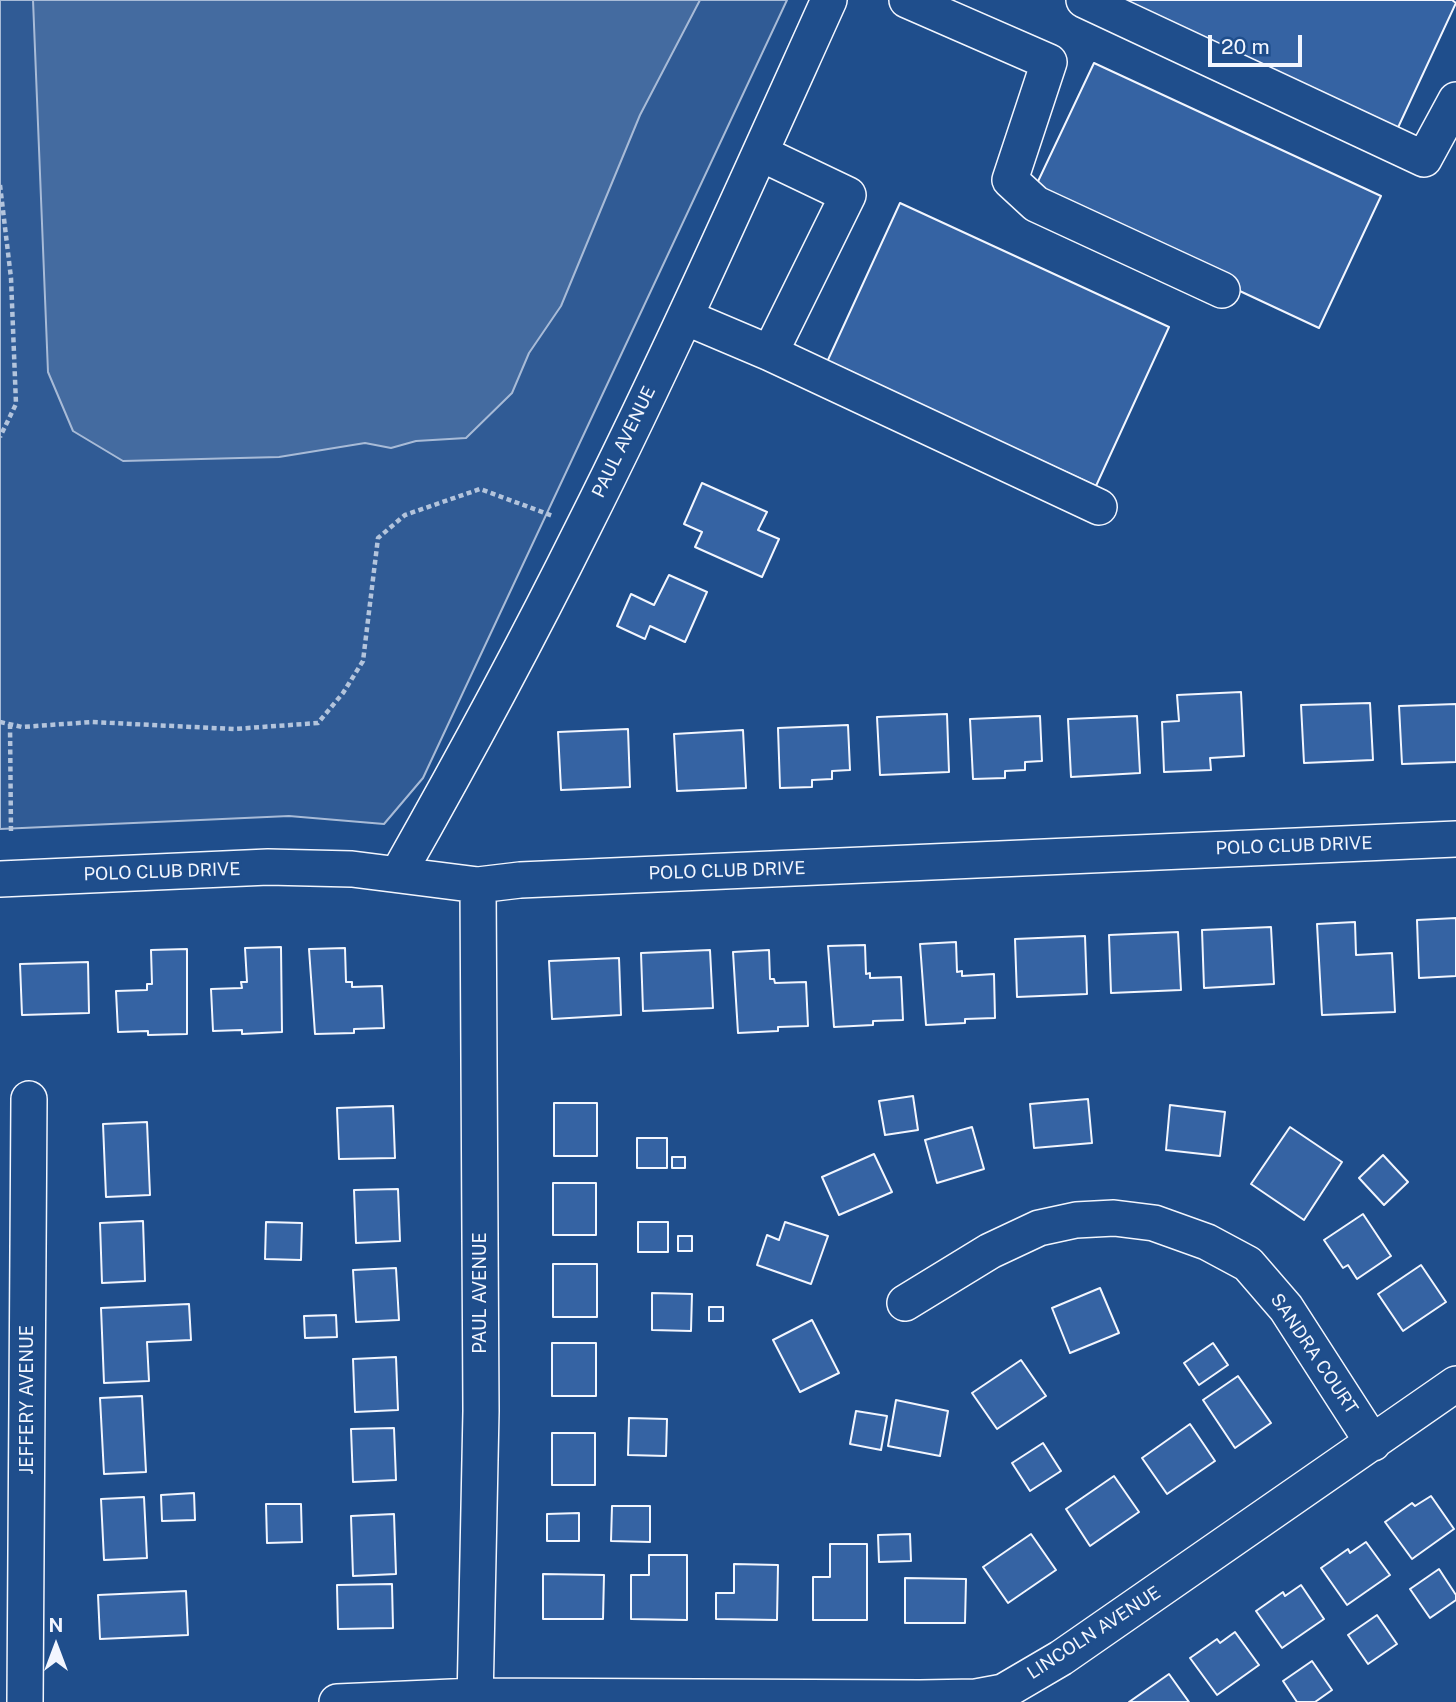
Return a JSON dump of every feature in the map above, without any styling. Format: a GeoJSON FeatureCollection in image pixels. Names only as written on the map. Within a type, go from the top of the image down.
{"type":"FeatureCollection","features":[{"type":"Feature","properties":{"kind":"street","name":"PAUL AVENUE"},"geometry":{"type":"LineString","coordinates":[[398,874],[583,529],[685,317],[830,0]]}},
{"type":"Feature","properties":{"kind":"street"},"geometry":{"type":"LineString","coordinates":[[907,0],[1049,62],[1010,180],[1036,204],[1222,290]]}},
{"type":"Feature","properties":{"kind":"street"},"geometry":{"type":"LineString","coordinates":[[1084,0],[1424,159],[1456,100]]}},
{"type":"Feature","properties":{"kind":"street"},"geometry":{"type":"LineString","coordinates":[[760,153],[848,195],[771,353]]}},
{"type":"Feature","properties":{"kind":"street"},"geometry":{"type":"LineString","coordinates":[[685,317],[771,353],[1099,507]]}},
{"type":"Feature","properties":{"kind":"street","name":"POLO CLUB DRIVE"},"geometry":{"type":"LineString","coordinates":[[0,879],[268,867],[352,869],[478,885],[534,879],[1456,839]]}},
{"type":"Feature","properties":{"kind":"street","name":"PAUL AVENUE"},"geometry":{"type":"LineString","coordinates":[[475,1699],[481,1411],[478,885]]}},
{"type":"Feature","properties":{"kind":"street","name":"JEFFERY AVENUE"},"geometry":{"type":"LineString","coordinates":[[26,1702],[14,1307],[29,1099]]}},
{"type":"Feature","properties":{"kind":"street","name":"SANDRA COURT"},"geometry":{"type":"LineString","coordinates":[[905,1303],[990,1251],[1040,1228],[1076,1220],[1114,1218],[1154,1223],[1207,1242],[1248,1264],[1286,1308],[1373,1443]]}},
{"type":"Feature","properties":{"kind":"street","name":"LINCOLN AVENUE"},"geometry":{"type":"LineString","coordinates":[[337,1702],[475,1699],[920,1700],[976,1698],[1003,1692],[1061,1658],[1456,1384]]}},
{"type":"Feature","properties":{"kind":"path"},"geometry":{"type":"LineString","coordinates":[[0,186],[11,278],[16,404],[0,437]]}},
{"type":"Feature","properties":{"kind":"path"},"geometry":{"type":"LineString","coordinates":[[0,722],[22,727],[92,722],[234,729],[318,723],[344,693],[363,661],[378,538],[405,515],[480,489],[583,529]]}},
{"type":"Feature","properties":{"kind":"path"},"geometry":{"type":"LineString","coordinates":[[10,724],[11,834]]}},
{"type":"Feature","properties":{"kind":"shaded area"},"geometry":{"type":"Polygon","coordinates":[[[0,0],[787,0],[423,778],[384,824],[289,816],[0,829],[0,0]]]}},
{"type":"Feature","properties":{"kind":"shaded area"},"geometry":{"type":"Polygon","coordinates":[[[33,0],[700,0],[640,115],[561,306],[529,353],[512,393],[466,438],[416,441],[391,448],[365,443],[279,457],[123,461],[73,431],[48,372],[33,0]]]}},
{"type":"Feature","properties":{"kind":"building"},"geometry":{"type":"Polygon","coordinates":[[[1105,0],[1452,0],[1456,3],[1395,134],[1105,0]]]}},
{"type":"Feature","properties":{"kind":"building"},"geometry":{"type":"Polygon","coordinates":[[[1094,63],[1381,196],[1319,328],[1032,194],[1094,63]]]}},
{"type":"Feature","properties":{"kind":"building"},"geometry":{"type":"Polygon","coordinates":[[[900,203],[1169,327],[1096,486],[827,362],[900,203]]]}},
{"type":"Feature","properties":{"kind":"building"},"geometry":{"type":"Polygon","coordinates":[[[702,483],[767,512],[758,530],[779,539],[762,577],[695,547],[702,532],[684,524],[702,483]]]}},
{"type":"Feature","properties":{"kind":"building"},"geometry":{"type":"Polygon","coordinates":[[[669,575],[707,592],[685,642],[650,626],[645,639],[617,626],[631,594],[654,605],[669,575]]]}},
{"type":"Feature","properties":{"kind":"building"},"geometry":{"type":"Polygon","coordinates":[[[1241,692],[1244,756],[1210,758],[1211,770],[1164,772],[1162,722],[1179,721],[1177,695],[1241,692]]]}},
{"type":"Feature","properties":{"kind":"building"},"geometry":{"type":"Polygon","coordinates":[[[1370,703],[1373,760],[1304,763],[1301,705],[1370,703]]]}},
{"type":"Feature","properties":{"kind":"building"},"geometry":{"type":"Polygon","coordinates":[[[1456,704],[1456,762],[1402,764],[1399,706],[1456,704]]]}},
{"type":"Feature","properties":{"kind":"building"},"geometry":{"type":"Polygon","coordinates":[[[947,714],[949,772],[880,775],[877,717],[947,714]]]}},
{"type":"Feature","properties":{"kind":"building"},"geometry":{"type":"Polygon","coordinates":[[[1040,716],[1042,761],[1025,762],[1025,770],[1005,771],[1005,778],[973,779],[970,719],[1040,716]]]}},
{"type":"Feature","properties":{"kind":"building"},"geometry":{"type":"Polygon","coordinates":[[[1137,716],[1140,773],[1071,777],[1068,719],[1137,716]]]}},
{"type":"Feature","properties":{"kind":"building"},"geometry":{"type":"Polygon","coordinates":[[[848,725],[850,770],[832,771],[832,779],[812,780],[812,787],[780,788],[778,728],[848,725]]]}},
{"type":"Feature","properties":{"kind":"building"},"geometry":{"type":"Polygon","coordinates":[[[628,729],[630,787],[561,790],[558,732],[628,729]]]}},
{"type":"Feature","properties":{"kind":"building"},"geometry":{"type":"Polygon","coordinates":[[[743,730],[746,788],[677,791],[674,734],[743,730]]]}},
{"type":"Feature","properties":{"kind":"building"},"geometry":{"type":"Polygon","coordinates":[[[1456,918],[1456,976],[1419,978],[1417,920],[1456,918]]]}},
{"type":"Feature","properties":{"kind":"building"},"geometry":{"type":"Polygon","coordinates":[[[1355,922],[1356,955],[1392,953],[1395,1012],[1322,1015],[1317,924],[1355,922]]]}},
{"type":"Feature","properties":{"kind":"building"},"geometry":{"type":"Polygon","coordinates":[[[1271,927],[1274,984],[1204,988],[1202,930],[1271,927]]]}},
{"type":"Feature","properties":{"kind":"building"},"geometry":{"type":"Polygon","coordinates":[[[1178,932],[1181,990],[1111,993],[1109,935],[1178,932]]]}},
{"type":"Feature","properties":{"kind":"building"},"geometry":{"type":"Polygon","coordinates":[[[1085,936],[1087,994],[1017,997],[1015,939],[1085,936]]]}},
{"type":"Feature","properties":{"kind":"building"},"geometry":{"type":"Polygon","coordinates":[[[956,942],[957,972],[962,971],[962,976],[994,974],[995,1018],[926,1025],[920,944],[956,942]]]}},
{"type":"Feature","properties":{"kind":"building"},"geometry":{"type":"Polygon","coordinates":[[[865,945],[866,974],[870,973],[870,978],[901,977],[903,1020],[834,1027],[828,946],[865,945]]]}},
{"type":"Feature","properties":{"kind":"building"},"geometry":{"type":"Polygon","coordinates":[[[281,947],[282,1032],[242,1034],[242,1030],[213,1031],[211,989],[242,988],[241,982],[247,982],[245,948],[281,947]]]}},
{"type":"Feature","properties":{"kind":"building"},"geometry":{"type":"Polygon","coordinates":[[[345,948],[346,982],[352,982],[352,987],[382,986],[384,1028],[354,1029],[354,1033],[315,1034],[309,949],[345,948]]]}},
{"type":"Feature","properties":{"kind":"building"},"geometry":{"type":"Polygon","coordinates":[[[187,949],[187,1034],[148,1035],[148,1031],[118,1032],[116,991],[147,990],[147,984],[152,984],[151,950],[187,949]]]}},
{"type":"Feature","properties":{"kind":"building"},"geometry":{"type":"Polygon","coordinates":[[[710,950],[713,1008],[643,1011],[641,953],[710,950]]]}},
{"type":"Feature","properties":{"kind":"building"},"geometry":{"type":"Polygon","coordinates":[[[769,950],[770,979],[774,979],[775,983],[806,982],[808,1026],[738,1033],[733,952],[769,950]]]}},
{"type":"Feature","properties":{"kind":"building"},"geometry":{"type":"Polygon","coordinates":[[[619,958],[621,1015],[552,1019],[549,961],[619,958]]]}},
{"type":"Feature","properties":{"kind":"building"},"geometry":{"type":"Polygon","coordinates":[[[88,962],[89,1013],[22,1015],[20,964],[88,962]]]}},
{"type":"Feature","properties":{"kind":"building"},"geometry":{"type":"Polygon","coordinates":[[[913,1096],[918,1130],[885,1135],[879,1101],[913,1096]]]}},
{"type":"Feature","properties":{"kind":"building"},"geometry":{"type":"Polygon","coordinates":[[[1088,1099],[1092,1143],[1034,1148],[1030,1104],[1088,1099]]]}},
{"type":"Feature","properties":{"kind":"building"},"geometry":{"type":"Polygon","coordinates":[[[554,1103],[597,1103],[597,1156],[554,1156],[554,1103]]]}},
{"type":"Feature","properties":{"kind":"building"},"geometry":{"type":"Polygon","coordinates":[[[1170,1105],[1225,1112],[1220,1156],[1166,1150],[1170,1105]]]}},
{"type":"Feature","properties":{"kind":"building"},"geometry":{"type":"Polygon","coordinates":[[[393,1106],[395,1158],[339,1159],[337,1108],[393,1106]]]}},
{"type":"Feature","properties":{"kind":"building"},"geometry":{"type":"Polygon","coordinates":[[[147,1122],[150,1195],[106,1197],[103,1124],[147,1122]]]}},
{"type":"Feature","properties":{"kind":"building"},"geometry":{"type":"Polygon","coordinates":[[[972,1127],[984,1169],[937,1183],[925,1140],[972,1127]]]}},
{"type":"Feature","properties":{"kind":"building"},"geometry":{"type":"Polygon","coordinates":[[[1290,1127],[1342,1162],[1304,1220],[1251,1184],[1290,1127]]]}},
{"type":"Feature","properties":{"kind":"building"},"geometry":{"type":"Polygon","coordinates":[[[637,1138],[667,1138],[667,1168],[637,1168],[637,1138]]]}},
{"type":"Feature","properties":{"kind":"building"},"geometry":{"type":"Polygon","coordinates":[[[874,1154],[892,1192],[839,1215],[822,1177],[874,1154]]]}},
{"type":"Feature","properties":{"kind":"building"},"geometry":{"type":"Polygon","coordinates":[[[1383,1155],[1408,1182],[1384,1205],[1359,1178],[1383,1155]]]}},
{"type":"Feature","properties":{"kind":"building"},"geometry":{"type":"Polygon","coordinates":[[[672,1157],[685,1157],[685,1168],[672,1168],[672,1157]]]}},
{"type":"Feature","properties":{"kind":"building"},"geometry":{"type":"Polygon","coordinates":[[[553,1183],[596,1183],[596,1235],[553,1235],[553,1183]]]}},
{"type":"Feature","properties":{"kind":"building"},"geometry":{"type":"Polygon","coordinates":[[[398,1189],[400,1241],[356,1243],[354,1190],[398,1189]]]}},
{"type":"Feature","properties":{"kind":"building"},"geometry":{"type":"Polygon","coordinates":[[[1363,1214],[1391,1256],[1357,1279],[1348,1265],[1343,1268],[1324,1240],[1363,1214]]]}},
{"type":"Feature","properties":{"kind":"building"},"geometry":{"type":"Polygon","coordinates":[[[143,1221],[145,1281],[102,1283],[100,1223],[143,1221]]]}},
{"type":"Feature","properties":{"kind":"building"},"geometry":{"type":"Polygon","coordinates":[[[266,1222],[302,1223],[301,1260],[265,1259],[266,1222]]]}},
{"type":"Feature","properties":{"kind":"building"},"geometry":{"type":"Polygon","coordinates":[[[638,1222],[668,1222],[668,1252],[638,1252],[638,1222]]]}},
{"type":"Feature","properties":{"kind":"building"},"geometry":{"type":"Polygon","coordinates":[[[785,1222],[828,1236],[811,1284],[757,1265],[767,1235],[779,1240],[785,1222]]]}},
{"type":"Feature","properties":{"kind":"building"},"geometry":{"type":"Polygon","coordinates":[[[678,1236],[692,1236],[692,1251],[678,1251],[678,1236]]]}},
{"type":"Feature","properties":{"kind":"building"},"geometry":{"type":"Polygon","coordinates":[[[553,1264],[597,1264],[597,1317],[553,1317],[553,1264]]]}},
{"type":"Feature","properties":{"kind":"building"},"geometry":{"type":"Polygon","coordinates":[[[1421,1265],[1446,1302],[1403,1331],[1378,1294],[1421,1265]]]}},
{"type":"Feature","properties":{"kind":"building"},"geometry":{"type":"Polygon","coordinates":[[[396,1268],[399,1320],[356,1322],[353,1270],[396,1268]]]}},
{"type":"Feature","properties":{"kind":"building"},"geometry":{"type":"Polygon","coordinates":[[[1100,1288],[1119,1333],[1070,1353],[1052,1308],[1100,1288]]]}},
{"type":"Feature","properties":{"kind":"building"},"geometry":{"type":"Polygon","coordinates":[[[652,1293],[692,1294],[691,1331],[652,1330],[652,1293]]]}},
{"type":"Feature","properties":{"kind":"building"},"geometry":{"type":"Polygon","coordinates":[[[189,1304],[191,1340],[147,1342],[149,1381],[104,1383],[101,1308],[189,1304]]]}},
{"type":"Feature","properties":{"kind":"building"},"geometry":{"type":"Polygon","coordinates":[[[709,1307],[723,1307],[723,1321],[709,1321],[709,1307]]]}},
{"type":"Feature","properties":{"kind":"building"},"geometry":{"type":"Polygon","coordinates":[[[336,1315],[337,1337],[305,1338],[304,1316],[336,1315]]]}},
{"type":"Feature","properties":{"kind":"building"},"geometry":{"type":"Polygon","coordinates":[[[812,1320],[839,1373],[800,1392],[773,1340],[812,1320]]]}},
{"type":"Feature","properties":{"kind":"building"},"geometry":{"type":"Polygon","coordinates":[[[552,1343],[596,1343],[596,1396],[552,1396],[552,1343]]]}},
{"type":"Feature","properties":{"kind":"building"},"geometry":{"type":"Polygon","coordinates":[[[1213,1343],[1228,1365],[1199,1385],[1184,1363],[1213,1343]]]}},
{"type":"Feature","properties":{"kind":"building"},"geometry":{"type":"Polygon","coordinates":[[[396,1357],[398,1410],[355,1412],[353,1359],[396,1357]]]}},
{"type":"Feature","properties":{"kind":"building"},"geometry":{"type":"Polygon","coordinates":[[[1021,1360],[1046,1396],[997,1429],[972,1393],[1021,1360]]]}},
{"type":"Feature","properties":{"kind":"building"},"geometry":{"type":"Polygon","coordinates":[[[1238,1376],[1271,1423],[1235,1448],[1203,1400],[1238,1376]]]}},
{"type":"Feature","properties":{"kind":"building"},"geometry":{"type":"Polygon","coordinates":[[[142,1396],[146,1472],[104,1474],[100,1398],[142,1396]]]}},
{"type":"Feature","properties":{"kind":"building"},"geometry":{"type":"Polygon","coordinates":[[[896,1400],[948,1411],[940,1456],[888,1446],[896,1400]]]}},
{"type":"Feature","properties":{"kind":"building"},"geometry":{"type":"Polygon","coordinates":[[[856,1411],[887,1416],[881,1450],[850,1444],[856,1411]]]}},
{"type":"Feature","properties":{"kind":"building"},"geometry":{"type":"Polygon","coordinates":[[[629,1418],[667,1419],[666,1456],[628,1455],[629,1418]]]}},
{"type":"Feature","properties":{"kind":"building"},"geometry":{"type":"Polygon","coordinates":[[[1190,1424],[1215,1461],[1167,1494],[1142,1458],[1190,1424]]]}},
{"type":"Feature","properties":{"kind":"building"},"geometry":{"type":"Polygon","coordinates":[[[394,1428],[396,1480],[353,1482],[351,1429],[394,1428]]]}},
{"type":"Feature","properties":{"kind":"building"},"geometry":{"type":"Polygon","coordinates":[[[552,1433],[595,1433],[595,1485],[552,1485],[552,1433]]]}},
{"type":"Feature","properties":{"kind":"building"},"geometry":{"type":"Polygon","coordinates":[[[1043,1443],[1061,1471],[1030,1491],[1012,1463],[1043,1443]]]}},
{"type":"Feature","properties":{"kind":"building"},"geometry":{"type":"Polygon","coordinates":[[[1114,1476],[1139,1512],[1090,1546],[1066,1509],[1114,1476]]]}},
{"type":"Feature","properties":{"kind":"building"},"geometry":{"type":"Polygon","coordinates":[[[194,1493],[195,1520],[162,1521],[161,1495],[194,1493]]]}},
{"type":"Feature","properties":{"kind":"building"},"geometry":{"type":"Polygon","coordinates":[[[1431,1496],[1454,1529],[1412,1559],[1385,1522],[1412,1503],[1415,1506],[1431,1496]]]}},
{"type":"Feature","properties":{"kind":"building"},"geometry":{"type":"Polygon","coordinates":[[[144,1497],[147,1558],[104,1560],[101,1499],[144,1497]]]}},
{"type":"Feature","properties":{"kind":"building"},"geometry":{"type":"Polygon","coordinates":[[[266,1504],[301,1504],[302,1542],[267,1543],[266,1504]]]}},
{"type":"Feature","properties":{"kind":"building"},"geometry":{"type":"Polygon","coordinates":[[[612,1506],[650,1506],[650,1542],[611,1541],[612,1506]]]}},
{"type":"Feature","properties":{"kind":"building"},"geometry":{"type":"Polygon","coordinates":[[[579,1513],[579,1541],[547,1541],[547,1514],[579,1513]]]}},
{"type":"Feature","properties":{"kind":"building"},"geometry":{"type":"Polygon","coordinates":[[[394,1514],[396,1574],[353,1576],[351,1516],[394,1514]]]}},
{"type":"Feature","properties":{"kind":"building"},"geometry":{"type":"Polygon","coordinates":[[[910,1534],[911,1561],[879,1562],[878,1535],[910,1534]]]}},
{"type":"Feature","properties":{"kind":"building"},"geometry":{"type":"Polygon","coordinates":[[[1031,1534],[1056,1570],[1008,1603],[983,1567],[1031,1534]]]}},
{"type":"Feature","properties":{"kind":"building"},"geometry":{"type":"Polygon","coordinates":[[[1366,1542],[1390,1575],[1347,1605],[1321,1568],[1348,1549],[1350,1553],[1366,1542]]]}},
{"type":"Feature","properties":{"kind":"building"},"geometry":{"type":"Polygon","coordinates":[[[830,1544],[867,1544],[867,1620],[813,1620],[813,1577],[830,1577],[830,1544]]]}},
{"type":"Feature","properties":{"kind":"building"},"geometry":{"type":"Polygon","coordinates":[[[649,1555],[687,1555],[687,1620],[631,1619],[631,1575],[649,1575],[649,1555]]]}},
{"type":"Feature","properties":{"kind":"building"},"geometry":{"type":"Polygon","coordinates":[[[734,1564],[778,1565],[777,1620],[716,1619],[716,1593],[734,1593],[734,1564]]]}},
{"type":"Feature","properties":{"kind":"building"},"geometry":{"type":"Polygon","coordinates":[[[1439,1569],[1456,1595],[1456,1600],[1430,1618],[1410,1589],[1439,1569]]]}},
{"type":"Feature","properties":{"kind":"building"},"geometry":{"type":"Polygon","coordinates":[[[543,1574],[604,1575],[603,1619],[543,1619],[543,1574]]]}},
{"type":"Feature","properties":{"kind":"building"},"geometry":{"type":"Polygon","coordinates":[[[905,1578],[966,1579],[965,1623],[905,1623],[905,1578]]]}},
{"type":"Feature","properties":{"kind":"building"},"geometry":{"type":"Polygon","coordinates":[[[392,1584],[393,1628],[338,1629],[337,1585],[392,1584]]]}},
{"type":"Feature","properties":{"kind":"building"},"geometry":{"type":"Polygon","coordinates":[[[1301,1585],[1324,1619],[1282,1648],[1256,1611],[1283,1592],[1285,1596],[1301,1585]]]}},
{"type":"Feature","properties":{"kind":"building"},"geometry":{"type":"Polygon","coordinates":[[[186,1591],[188,1635],[100,1639],[98,1595],[186,1591]]]}},
{"type":"Feature","properties":{"kind":"building"},"geometry":{"type":"Polygon","coordinates":[[[1377,1615],[1397,1644],[1368,1664],[1348,1635],[1377,1615]]]}},
{"type":"Feature","properties":{"kind":"building"},"geometry":{"type":"Polygon","coordinates":[[[1235,1632],[1259,1665],[1217,1695],[1190,1658],[1217,1639],[1220,1643],[1235,1632]]]}},
{"type":"Feature","properties":{"kind":"building"},"geometry":{"type":"Polygon","coordinates":[[[1312,1661],[1332,1690],[1315,1702],[1297,1702],[1283,1681],[1312,1661]]]}},
{"type":"Feature","properties":{"kind":"building"},"geometry":{"type":"Polygon","coordinates":[[[1169,1674],[1189,1702],[1129,1702],[1169,1674]]]}}]}
